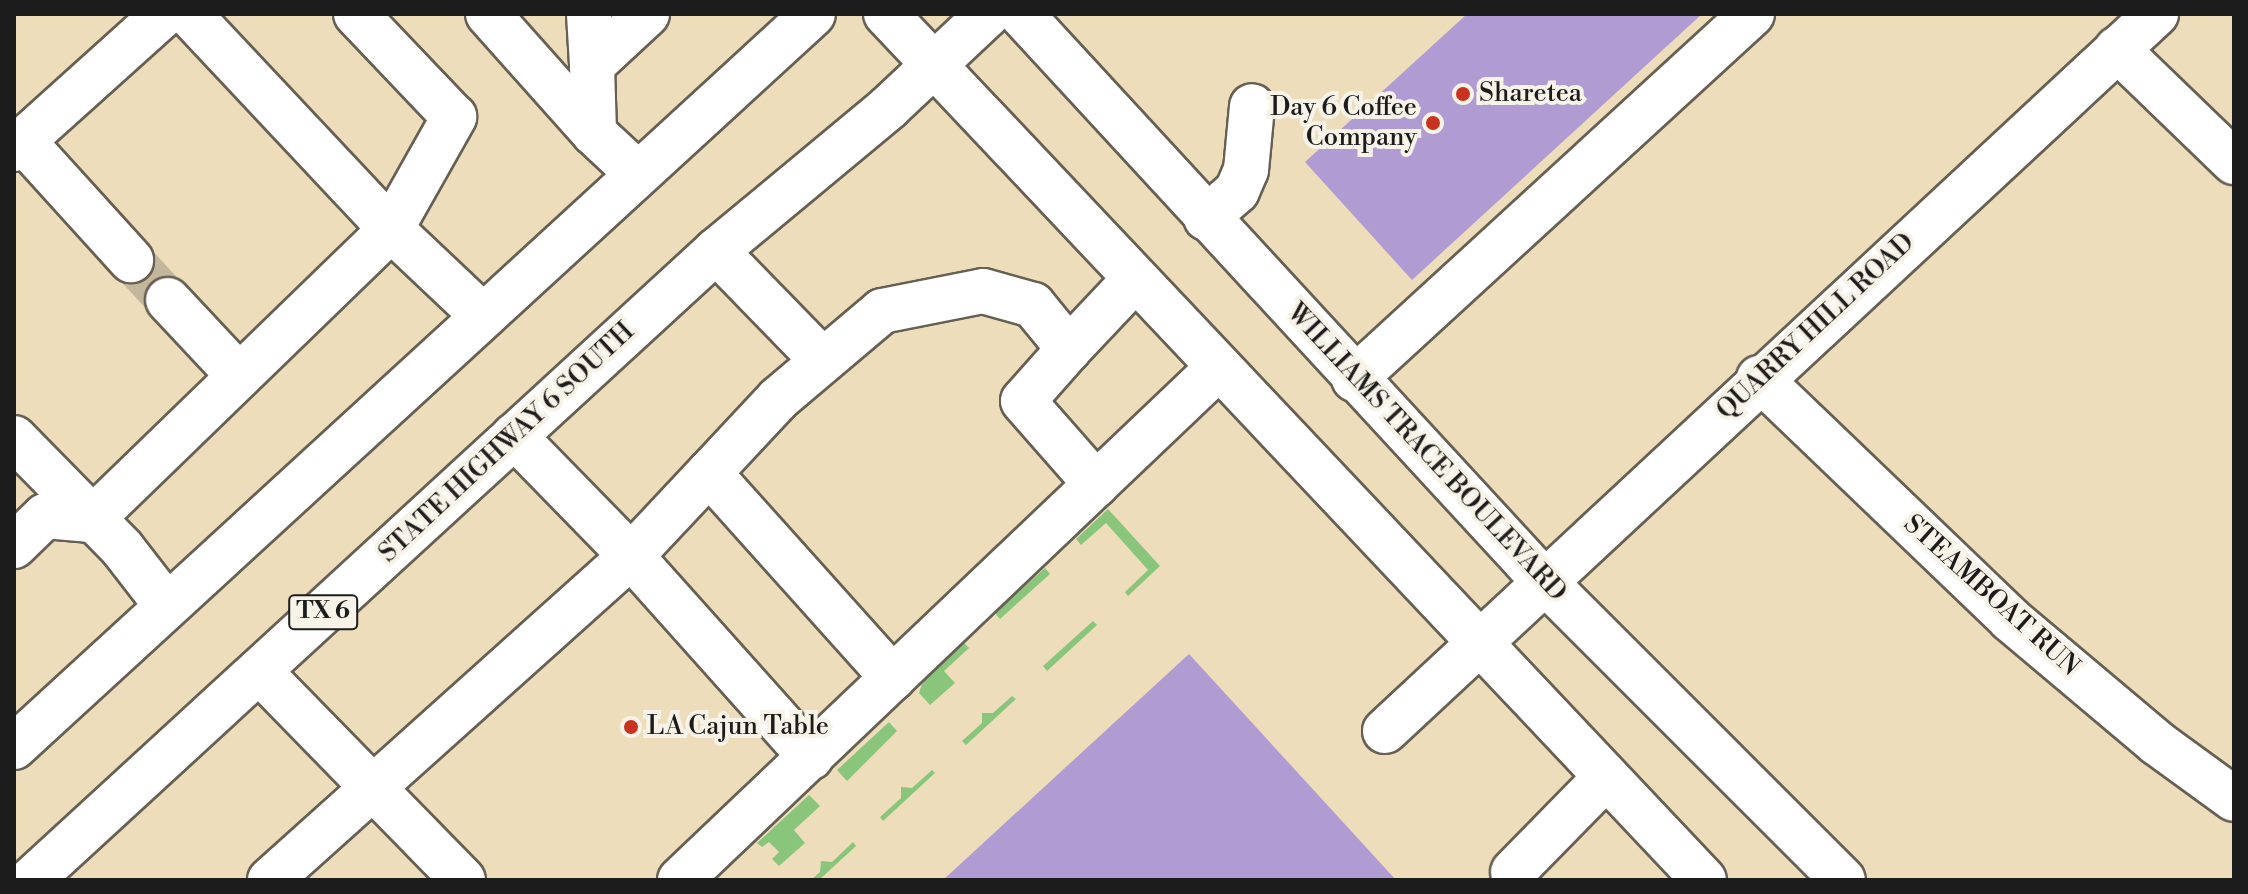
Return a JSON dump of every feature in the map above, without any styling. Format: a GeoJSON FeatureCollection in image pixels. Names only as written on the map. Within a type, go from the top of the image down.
{"type":"FeatureCollection","features":[{"type":"Feature","properties":{"kind":"main road"},"geometry":{"type":"LineString","coordinates":[[131,260],[18,145],[164,14]]}},
{"type":"Feature","properties":{"kind":"main road"},"geometry":{"type":"LineString","coordinates":[[189,14],[391,229],[483,316]]}},
{"type":"Feature","properties":{"kind":"main road"},"geometry":{"type":"LineString","coordinates":[[14,546],[45,516],[91,520],[391,229],[454,117],[356,14]]}},
{"type":"Feature","properties":{"kind":"main road"},"geometry":{"type":"LineString","coordinates":[[488,14],[594,133],[638,174]]}},
{"type":"Feature","properties":{"kind":"main road"},"geometry":{"type":"LineString","coordinates":[[533,14],[535,66]]}},
{"type":"Feature","properties":{"kind":"main road"},"geometry":{"type":"LineString","coordinates":[[589,14],[594,133]]}},
{"type":"Feature","properties":{"kind":"main road"},"geometry":{"type":"LineString","coordinates":[[592,65],[647,14]]}},
{"type":"Feature","properties":{"kind":"main road"},"geometry":{"type":"LineString","coordinates":[[14,747],[813,14]]}},
{"type":"Feature","properties":{"kind":"main road"},"geometry":{"type":"LineString","coordinates":[[886,14],[1704,880]]}},
{"type":"Feature","properties":{"kind":"main road","name":"STATE HIGHWAY 6 SOUTH"},"geometry":{"type":"LineString","coordinates":[[31,880],[716,251],[988,14]]}},
{"type":"Feature","properties":{"kind":"main road","name":"WILLIAMS TRACE BOULEVARD"},"geometry":{"type":"LineString","coordinates":[[1021,14],[1354,379],[1543,580],[1843,880]]}},
{"type":"Feature","properties":{"kind":"main road"},"geometry":{"type":"LineString","coordinates":[[1354,379],[1752,14]]}},
{"type":"Feature","properties":{"kind":"main road","name":"QUARRY HILL ROAD"},"geometry":{"type":"LineString","coordinates":[[1385,731],[1481,645],[1543,580],[1759,378],[2156,14]]}},
{"type":"Feature","properties":{"kind":"main road"},"geometry":{"type":"LineString","coordinates":[[2117,49],[2234,162]]}},
{"type":"Feature","properties":{"kind":"main road"},"geometry":{"type":"LineString","coordinates":[[1206,218],[1237,191],[1246,170],[1252,106]]}},
{"type":"Feature","properties":{"kind":"main road"},"geometry":{"type":"LineString","coordinates":[[716,251],[823,361]]}},
{"type":"Feature","properties":{"kind":"main road"},"geometry":{"type":"LineString","coordinates":[[1096,484],[1023,401],[1134,280]]}},
{"type":"Feature","properties":{"kind":"main road"},"geometry":{"type":"LineString","coordinates":[[270,880],[631,556],[778,399],[882,311],[983,291],[1033,305],[1069,349]]}},
{"type":"Feature","properties":{"kind":"main road"},"geometry":{"type":"LineString","coordinates":[[168,300],[239,376]]}},
{"type":"Feature","properties":{"kind":"main road"},"geometry":{"type":"LineString","coordinates":[[680,880],[1218,368]]}},
{"type":"Feature","properties":{"kind":"main road","name":"STEAMBOAT RUN"},"geometry":{"type":"LineString","coordinates":[[1759,378],[2010,619],[2157,743],[2234,799]]}},
{"type":"Feature","properties":{"kind":"main road"},"geometry":{"type":"LineString","coordinates":[[514,436],[631,556],[811,757]]}},
{"type":"Feature","properties":{"kind":"main road"},"geometry":{"type":"LineString","coordinates":[[14,438],[91,520],[122,548],[167,606]]}},
{"type":"Feature","properties":{"kind":"main road"},"geometry":{"type":"LineString","coordinates":[[709,473],[893,678]]}},
{"type":"Feature","properties":{"kind":"main road"},"geometry":{"type":"LineString","coordinates":[[259,671],[463,880]]}},
{"type":"Feature","properties":{"kind":"main road"},"geometry":{"type":"LineString","coordinates":[[1513,872],[1606,777]]}},
{"type":"Feature","properties":{"kind":"green space"},"geometry":{"type":"Polygon","coordinates":[[[1108,509],[1160,566],[1128,596],[1125,592],[1148,570],[1106,523],[1081,545],[1076,539],[1108,509]]]}},
{"type":"Feature","properties":{"kind":"green space"},"geometry":{"type":"Polygon","coordinates":[[[1045,568],[1050,574],[1000,619],[995,613],[1045,568]]]}},
{"type":"Feature","properties":{"kind":"green space"},"geometry":{"type":"Polygon","coordinates":[[[1093,621],[1097,625],[1047,671],[1043,666],[1093,621]]]}},
{"type":"Feature","properties":{"kind":"green space"},"geometry":{"type":"Polygon","coordinates":[[[963,642],[969,648],[944,671],[955,683],[930,705],[919,693],[922,684],[963,642]]]}},
{"type":"Feature","properties":{"kind":"green space"},"geometry":{"type":"Polygon","coordinates":[[[1012,696],[1016,699],[966,745],[962,741],[982,723],[982,713],[993,713],[1012,696]]]}},
{"type":"Feature","properties":{"kind":"green space"},"geometry":{"type":"Polygon","coordinates":[[[889,722],[897,731],[847,781],[837,770],[889,722]]]}},
{"type":"Feature","properties":{"kind":"green space"},"geometry":{"type":"Polygon","coordinates":[[[932,770],[935,773],[883,821],[880,817],[901,798],[901,787],[912,788],[932,770]]]}},
{"type":"Feature","properties":{"kind":"green space"},"geometry":{"type":"Polygon","coordinates":[[[809,795],[820,806],[794,830],[805,843],[779,866],[772,859],[779,852],[769,842],[762,847],[757,843],[809,795]]]}},
{"type":"Feature","properties":{"kind":"green space"},"geometry":{"type":"Polygon","coordinates":[[[853,842],[856,846],[819,880],[811,880],[820,872],[821,861],[832,862],[853,842]]]}},
{"type":"Feature","properties":{"kind":"building"},"geometry":{"type":"Polygon","coordinates":[[[1467,14],[1702,14],[1412,280],[1305,162],[1467,14]]]}},
{"type":"Feature","properties":{"kind":"building"},"geometry":{"type":"Polygon","coordinates":[[[1189,654],[1396,880],[943,880],[1189,654]]]}},
{"type":"Feature","properties":{"kind":"tunnel"},"geometry":{"type":"LineString","coordinates":[[131,260],[168,300]]}},
{"type":"Feature","properties":{"kind":"place","name":"Sharetea"},"geometry":{"type":"Point","coordinates":[1463,94]}},
{"type":"Feature","properties":{"kind":"place","name":"Day 6 Coffee Company"},"geometry":{"type":"Point","coordinates":[1433,123]}},
{"type":"Feature","properties":{"kind":"place","name":"LA Cajun Table"},"geometry":{"type":"Point","coordinates":[631,727]}}]}
